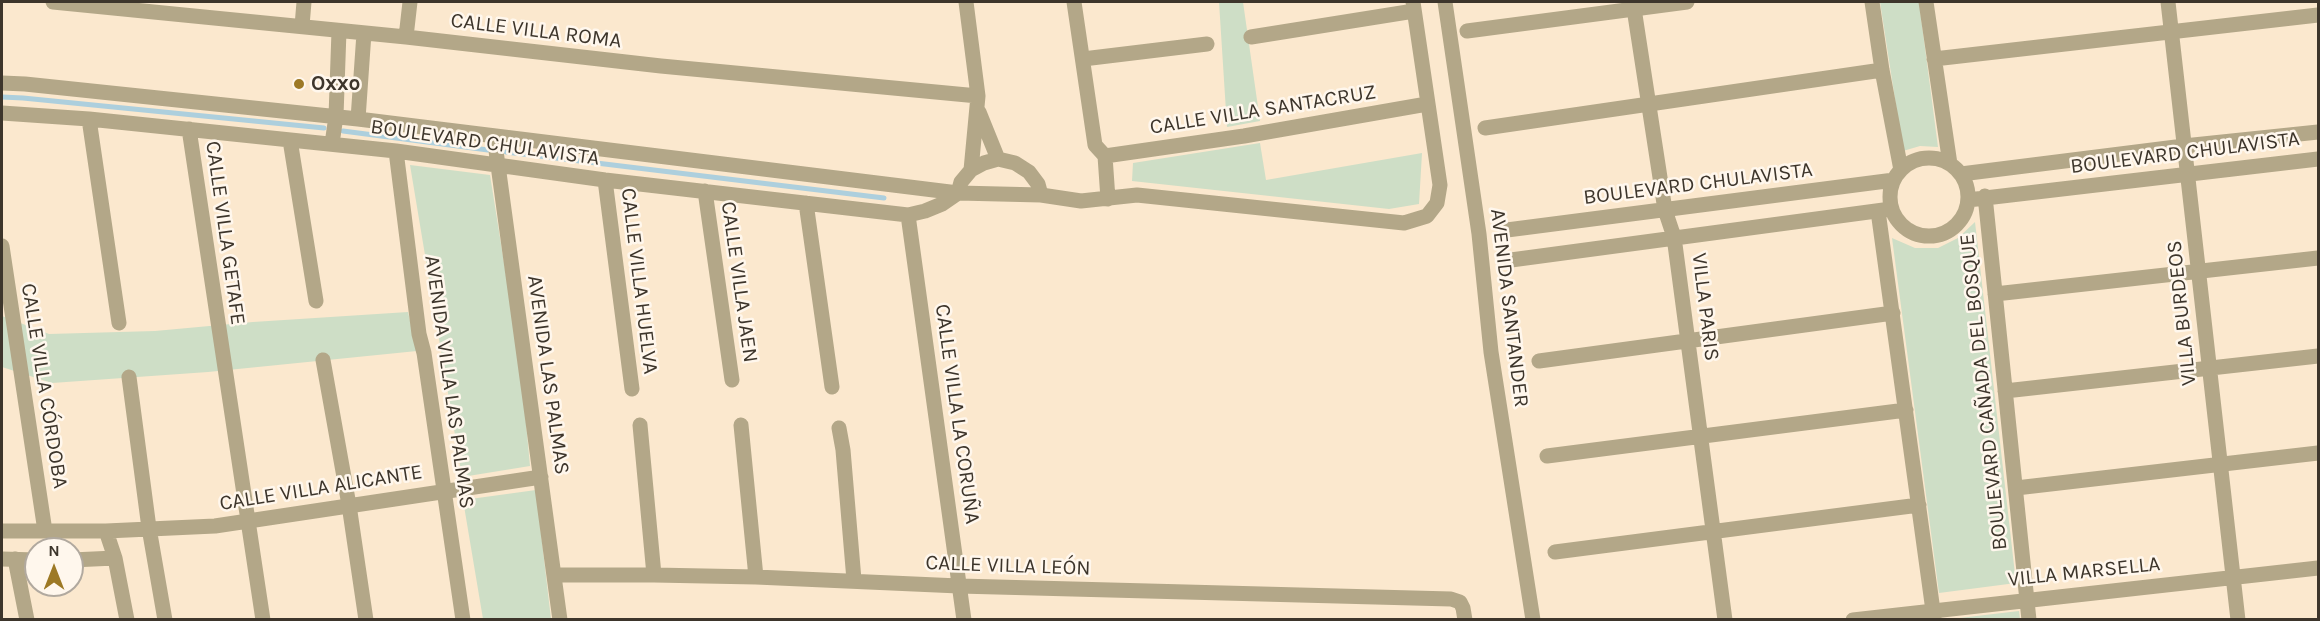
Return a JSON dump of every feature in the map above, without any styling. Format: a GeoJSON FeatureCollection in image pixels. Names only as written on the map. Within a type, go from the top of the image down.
{"type":"FeatureCollection","features":[{"type":"Feature","properties":{"kind":"street","name":"CALLE VILLA ROMA"},"geometry":{"type":"LineString","coordinates":[[53,2],[405,37],[978,102]]}},
{"type":"Feature","properties":{"kind":"street"},"geometry":{"type":"LineString","coordinates":[[302,26],[304,2]]}},
{"type":"Feature","properties":{"kind":"street"},"geometry":{"type":"LineString","coordinates":[[405,37],[410,2]]}},
{"type":"Feature","properties":{"kind":"street"},"geometry":{"type":"LineString","coordinates":[[966,2],[978,102],[998,159]]}},
{"type":"Feature","properties":{"kind":"street"},"geometry":{"type":"LineString","coordinates":[[1074,2],[1095,145],[1105,156],[1108,199]]}},
{"type":"Feature","properties":{"kind":"street","name":"AVENIDA SANTANDER"},"geometry":{"type":"LineString","coordinates":[[1445,2],[1479,234],[1491,352],[1533,620]]}},
{"type":"Feature","properties":{"kind":"street"},"geometry":{"type":"LineString","coordinates":[[1467,31],[1634,5],[1687,2]]}},
{"type":"Feature","properties":{"kind":"street"},"geometry":{"type":"LineString","coordinates":[[1872,2],[1897,175],[1890,189],[1885,210],[1893,313],[1934,614]]}},
{"type":"Feature","properties":{"kind":"street"},"geometry":{"type":"LineString","coordinates":[[1885,210],[1908,231],[1920,236],[1934,237],[1958,224],[1965,213],[1968,200],[1967,186],[1955,169],[1926,2]]}},
{"type":"Feature","properties":{"kind":"street","name":"VILLA BURDEOS"},"geometry":{"type":"LineString","coordinates":[[2168,2],[2238,620]]}},
{"type":"Feature","properties":{"kind":"street","name":"VILLA PARIS"},"geometry":{"type":"LineString","coordinates":[[1634,5],[1665,210],[1674,237],[1725,620]]}},
{"type":"Feature","properties":{"kind":"street"},"geometry":{"type":"LineString","coordinates":[[1251,37],[1413,7],[1427,104]]}},
{"type":"Feature","properties":{"kind":"street"},"geometry":{"type":"LineString","coordinates":[[1934,58],[2319,15]]}},
{"type":"Feature","properties":{"kind":"street"},"geometry":{"type":"LineString","coordinates":[[332,144],[336,116],[339,31]]}},
{"type":"Feature","properties":{"kind":"street"},"geometry":{"type":"LineString","coordinates":[[357,119],[364,33]]}},
{"type":"Feature","properties":{"kind":"street"},"geometry":{"type":"LineString","coordinates":[[1083,58],[1207,44]]}},
{"type":"Feature","properties":{"kind":"street"},"geometry":{"type":"LineString","coordinates":[[1485,128],[1882,70]]}},
{"type":"Feature","properties":{"kind":"street","name":"BOULEVARD CHULAVISTA"},"geometry":{"type":"LineString","coordinates":[[2,83],[336,116],[958,193],[1041,195],[1081,201],[1137,195],[1404,223],[1427,216],[1437,203],[1440,185],[1427,104]]}},
{"type":"Feature","properties":{"kind":"street"},"geometry":{"type":"LineString","coordinates":[[971,170],[978,102]]}},
{"type":"Feature","properties":{"kind":"street","name":"CALLE VILLA SANTACRUZ"},"geometry":{"type":"LineString","coordinates":[[1105,156],[1244,136],[1427,104]]}},
{"type":"Feature","properties":{"kind":"street","name":"BOULEVARD CHULAVISTA"},"geometry":{"type":"LineString","coordinates":[[2,113],[89,119],[396,151],[605,180],[908,215],[942,204],[958,193]]}},
{"type":"Feature","properties":{"kind":"street"},"geometry":{"type":"LineString","coordinates":[[89,119],[119,323]]}},
{"type":"Feature","properties":{"kind":"street","name":"CALLE VILLA GETAFE"},"geometry":{"type":"LineString","coordinates":[[189,129],[263,620]]}},
{"type":"Feature","properties":{"kind":"street","name":"BOULEVARD CHULAVISTA"},"geometry":{"type":"LineString","coordinates":[[1507,230],[1665,210],[1897,175],[1912,162],[1924,158],[1937,159],[1955,169],[2319,132]]}},
{"type":"Feature","properties":{"kind":"street","name":"AVENIDA LAS PALMAS"},"geometry":{"type":"LineString","coordinates":[[494,136],[560,620]]}},
{"type":"Feature","properties":{"kind":"street"},"geometry":{"type":"LineString","coordinates":[[290,141],[316,301]]}},
{"type":"Feature","properties":{"kind":"street","name":"AVENIDA VILLA LAS PALMAS"},"geometry":{"type":"LineString","coordinates":[[396,151],[418,323],[463,620]]}},
{"type":"Feature","properties":{"kind":"street"},"geometry":{"type":"LineString","coordinates":[[958,193],[961,182],[971,170],[998,159],[1015,163],[1029,172],[1038,184],[1041,195]]}},
{"type":"Feature","properties":{"kind":"street","name":"BOULEVARD CHULAVISTA"},"geometry":{"type":"LineString","coordinates":[[1968,200],[1985,196],[2319,159]]}},
{"type":"Feature","properties":{"kind":"street","name":"CALLE VILLA HUELVA"},"geometry":{"type":"LineString","coordinates":[[605,180],[632,388]]}},
{"type":"Feature","properties":{"kind":"street","name":"CALLE VILLA JAEN"},"geometry":{"type":"LineString","coordinates":[[705,191],[732,380]]}},
{"type":"Feature","properties":{"kind":"street","name":"BOULEVARD CAÑADA DEL BOSQUE"},"geometry":{"type":"LineString","coordinates":[[1985,196],[2029,620]]}},
{"type":"Feature","properties":{"kind":"street"},"geometry":{"type":"LineString","coordinates":[[806,203],[832,387]]}},
{"type":"Feature","properties":{"kind":"street"},"geometry":{"type":"LineString","coordinates":[[1511,260],[1885,210]]}},
{"type":"Feature","properties":{"kind":"street","name":"CALLE VILLA LA CORUÑA"},"geometry":{"type":"LineString","coordinates":[[908,215],[964,620]]}},
{"type":"Feature","properties":{"kind":"street","name":"CALLE VILLA CÓRDOBA"},"geometry":{"type":"LineString","coordinates":[[2,246],[45,531]]}},
{"type":"Feature","properties":{"kind":"street"},"geometry":{"type":"LineString","coordinates":[[1995,294],[2319,258]]}},
{"type":"Feature","properties":{"kind":"street"},"geometry":{"type":"LineString","coordinates":[[1539,361],[1893,313]]}},
{"type":"Feature","properties":{"kind":"street"},"geometry":{"type":"LineString","coordinates":[[2006,391],[2319,356]]}},
{"type":"Feature","properties":{"kind":"street"},"geometry":{"type":"LineString","coordinates":[[323,360],[349,504],[366,620]]}},
{"type":"Feature","properties":{"kind":"street"},"geometry":{"type":"LineString","coordinates":[[129,377],[149,528],[165,620]]}},
{"type":"Feature","properties":{"kind":"street"},"geometry":{"type":"LineString","coordinates":[[1547,456],[1906,410]]}},
{"type":"Feature","properties":{"kind":"street"},"geometry":{"type":"LineString","coordinates":[[640,425],[654,574]]}},
{"type":"Feature","properties":{"kind":"street"},"geometry":{"type":"LineString","coordinates":[[741,425],[756,577]]}},
{"type":"Feature","properties":{"kind":"street"},"geometry":{"type":"LineString","coordinates":[[839,428],[843,450],[854,580]]}},
{"type":"Feature","properties":{"kind":"street"},"geometry":{"type":"LineString","coordinates":[[2016,488],[2319,453]]}},
{"type":"Feature","properties":{"kind":"street","name":"CALLE VILLA ALICANTE"},"geometry":{"type":"LineString","coordinates":[[2,531],[106,531],[215,526],[349,504],[541,477]]}},
{"type":"Feature","properties":{"kind":"street"},"geometry":{"type":"LineString","coordinates":[[1555,552],[1919,505]]}},
{"type":"Feature","properties":{"kind":"street"},"geometry":{"type":"LineString","coordinates":[[106,531],[115,558],[127,620]]}},
{"type":"Feature","properties":{"kind":"street"},"geometry":{"type":"LineString","coordinates":[[84,559],[115,558]]}},
{"type":"Feature","properties":{"kind":"street"},"geometry":{"type":"LineString","coordinates":[[24,560],[8,559],[27,620]]}},
{"type":"Feature","properties":{"kind":"street","name":"VILLA MARSELLA"},"geometry":{"type":"LineString","coordinates":[[1853,620],[1934,614],[2027,599],[2319,568]]}},
{"type":"Feature","properties":{"kind":"street","name":"CALLE VILLA LEÓN"},"geometry":{"type":"LineString","coordinates":[[554,575],[654,574],[854,580],[959,586],[1451,599],[1460,602],[1464,620]]}},
{"type":"Feature","properties":{"kind":"green space"},"geometry":{"type":"Polygon","coordinates":[[[1219,2],[1243,2],[1260,121],[1227,127],[1219,2]]]}},
{"type":"Feature","properties":{"kind":"green space"},"geometry":{"type":"Polygon","coordinates":[[[1880,2],[1919,2],[1938,147],[1920,146],[1903,151],[1880,2]]]}},
{"type":"Feature","properties":{"kind":"green space"},"geometry":{"type":"Polygon","coordinates":[[[1260,143],[1266,180],[1422,153],[1419,204],[1389,209],[1132,181],[1133,163],[1260,143]]]}},
{"type":"Feature","properties":{"kind":"green space"},"geometry":{"type":"Polygon","coordinates":[[[410,165],[490,175],[521,369],[530,466],[462,477],[410,165]]]}},
{"type":"Feature","properties":{"kind":"green space"},"geometry":{"type":"Polygon","coordinates":[[[1975,222],[2016,583],[1939,593],[1892,238],[1915,248],[1938,248],[1958,238],[1975,222]]]}},
{"type":"Feature","properties":{"kind":"green space"},"geometry":{"type":"Polygon","coordinates":[[[408,312],[417,351],[208,372],[52,383],[2,367],[2,316],[49,334],[155,331],[408,312]]]}},
{"type":"Feature","properties":{"kind":"green space"},"geometry":{"type":"Polygon","coordinates":[[[536,490],[551,619],[483,619],[463,500],[536,490]]]}},
{"type":"Feature","properties":{"kind":"green space"},"geometry":{"type":"Polygon","coordinates":[[[2019,611],[2020,619],[1951,619],[2019,611]]]}},
{"type":"Feature","properties":{"kind":"waterway"},"geometry":{"type":"LineString","coordinates":[[2,97],[324,128]]}},
{"type":"Feature","properties":{"kind":"waterway"},"geometry":{"type":"LineString","coordinates":[[343,131],[488,150]]}},
{"type":"Feature","properties":{"kind":"waterway"},"geometry":{"type":"LineString","coordinates":[[506,152],[884,198]]}},
{"type":"Feature","properties":{"kind":"place","name":"Oxxo"},"geometry":{"type":"Point","coordinates":[299,84]}}]}
